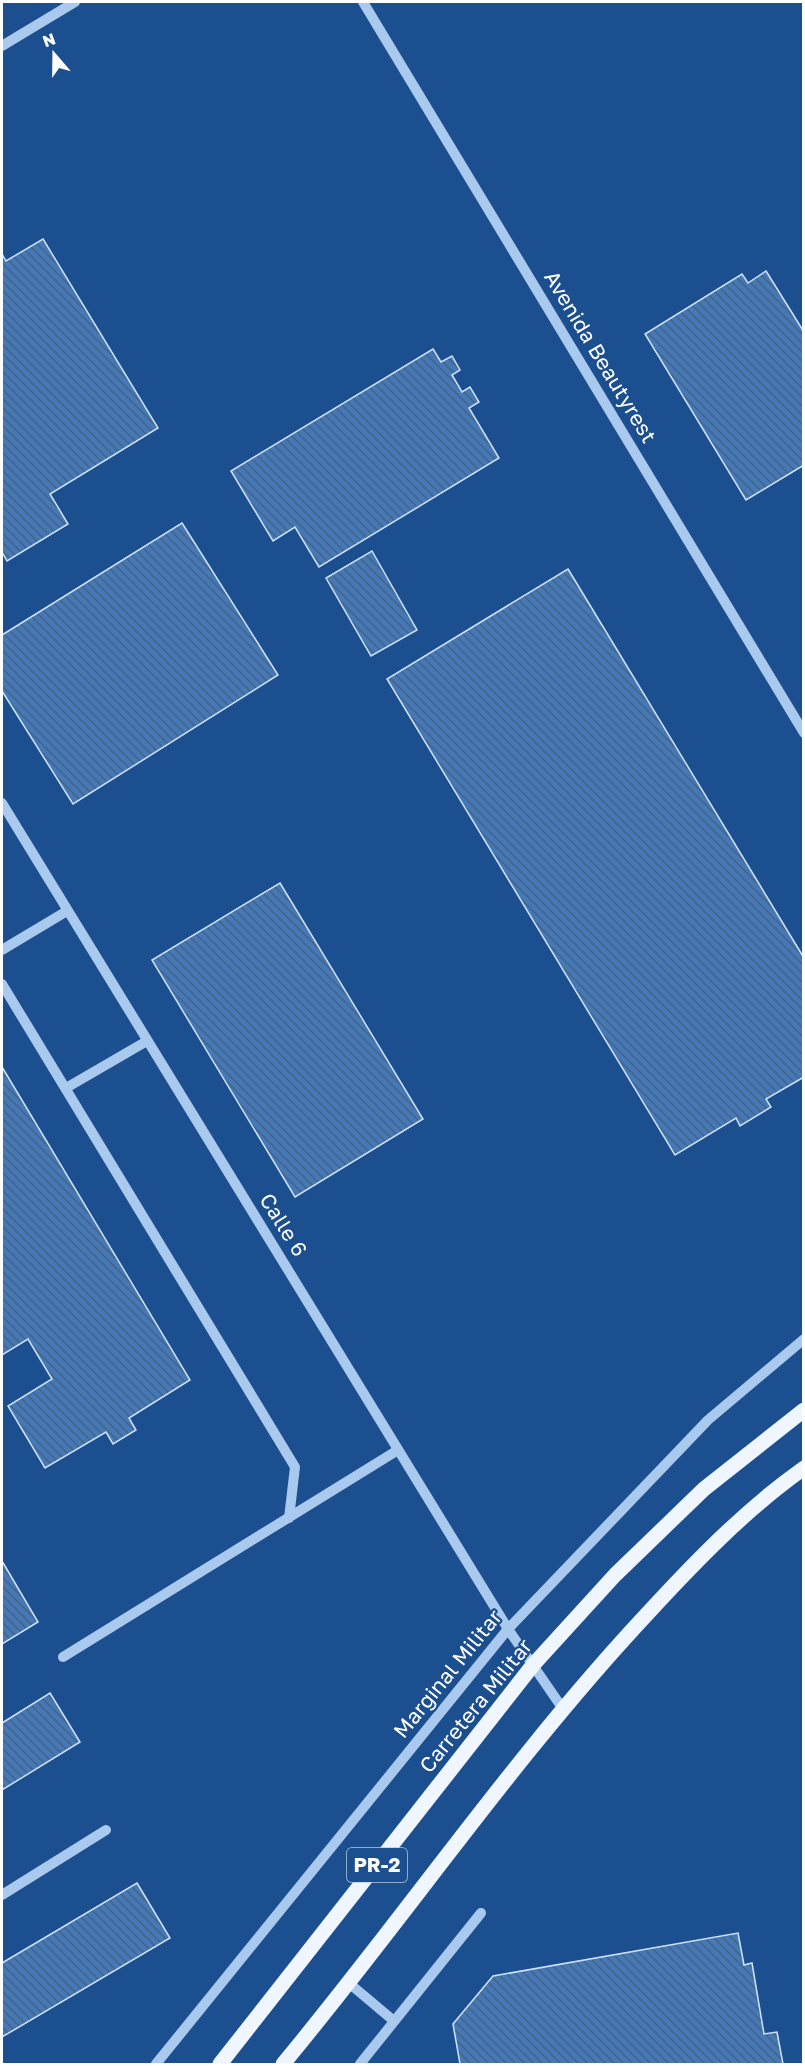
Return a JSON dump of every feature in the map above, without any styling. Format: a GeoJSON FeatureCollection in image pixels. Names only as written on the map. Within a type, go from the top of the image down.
{"type":"FeatureCollection","features":[{"type":"Feature","properties":{"kind":"main road","name":"Carretera Militar"},"geometry":{"type":"LineString","coordinates":[[220,2064],[533,1665],[615,1575],[704,1489],[804,1410]]}},
{"type":"Feature","properties":{"kind":"main road","name":"PR-2"},"geometry":{"type":"LineString","coordinates":[[283,2064],[350,1984],[563,1709],[611,1653],[685,1573],[804,1468]]}},
{"type":"Feature","properties":{"kind":"street"},"geometry":{"type":"LineString","coordinates":[[2,46],[75,2]]}},
{"type":"Feature","properties":{"kind":"street","name":"Avenida Beautyrest"},"geometry":{"type":"LineString","coordinates":[[363,2],[804,733]]}},
{"type":"Feature","properties":{"kind":"street","name":"Calle 6"},"geometry":{"type":"LineString","coordinates":[[2,803],[508,1629],[563,1709]]}},
{"type":"Feature","properties":{"kind":"street"},"geometry":{"type":"LineString","coordinates":[[2,950],[67,911]]}},
{"type":"Feature","properties":{"kind":"street"},"geometry":{"type":"LineString","coordinates":[[2,984],[295,1467],[289,1518]]}},
{"type":"Feature","properties":{"kind":"street"},"geometry":{"type":"LineString","coordinates":[[66,1088],[147,1041]]}},
{"type":"Feature","properties":{"kind":"street","name":"Marginal Militar"},"geometry":{"type":"LineString","coordinates":[[156,2064],[508,1629],[708,1420],[804,1339]]}},
{"type":"Feature","properties":{"kind":"street"},"geometry":{"type":"LineString","coordinates":[[63,1657],[398,1450]]}},
{"type":"Feature","properties":{"kind":"street"},"geometry":{"type":"LineString","coordinates":[[2,1895],[106,1830]]}},
{"type":"Feature","properties":{"kind":"street"},"geometry":{"type":"LineString","coordinates":[[360,2064],[481,1913]]}},
{"type":"Feature","properties":{"kind":"street"},"geometry":{"type":"LineString","coordinates":[[350,1984],[394,2021]]}},
{"type":"Feature","properties":{"kind":"building"},"geometry":{"type":"Polygon","coordinates":[[[43,239],[158,428],[50,494],[68,524],[7,561],[2,552],[2,254],[6,261],[43,239]]]}},
{"type":"Feature","properties":{"kind":"building"},"geometry":{"type":"Polygon","coordinates":[[[766,271],[804,332],[804,465],[746,500],[645,334],[742,274],[748,283],[766,271]]]}},
{"type":"Feature","properties":{"kind":"building"},"geometry":{"type":"Polygon","coordinates":[[[433,349],[441,362],[452,356],[460,370],[452,375],[462,392],[470,387],[479,402],[469,408],[499,458],[319,567],[295,527],[273,541],[231,471],[433,349]]]}},
{"type":"Feature","properties":{"kind":"building"},"geometry":{"type":"Polygon","coordinates":[[[182,523],[278,675],[73,804],[2,691],[2,635],[182,523]]]}},
{"type":"Feature","properties":{"kind":"building"},"geometry":{"type":"Polygon","coordinates":[[[372,551],[417,630],[371,656],[326,578],[372,551]]]}},
{"type":"Feature","properties":{"kind":"building"},"geometry":{"type":"Polygon","coordinates":[[[568,569],[804,958],[804,1077],[766,1099],[771,1107],[740,1126],[736,1118],[675,1155],[387,679],[568,569]]]}},
{"type":"Feature","properties":{"kind":"building"},"geometry":{"type":"Polygon","coordinates":[[[280,883],[423,1119],[295,1197],[152,960],[280,883]]]}},
{"type":"Feature","properties":{"kind":"building"},"geometry":{"type":"Polygon","coordinates":[[[2,1067],[190,1380],[129,1418],[136,1430],[113,1444],[106,1432],[45,1468],[8,1406],[52,1379],[28,1339],[2,1355],[2,1067]]]}},
{"type":"Feature","properties":{"kind":"building"},"geometry":{"type":"Polygon","coordinates":[[[2,1561],[38,1622],[2,1644],[2,1561]]]}},
{"type":"Feature","properties":{"kind":"building"},"geometry":{"type":"Polygon","coordinates":[[[50,1693],[80,1742],[2,1790],[2,1723],[50,1693]]]}},
{"type":"Feature","properties":{"kind":"building"},"geometry":{"type":"Polygon","coordinates":[[[137,1883],[170,1938],[2,2037],[2,1963],[137,1883]]]}},
{"type":"Feature","properties":{"kind":"building"},"geometry":{"type":"Polygon","coordinates":[[[738,1933],[744,1965],[752,1963],[764,2034],[777,2032],[783,2064],[460,2064],[453,2024],[493,1976],[738,1933]]]}}]}
